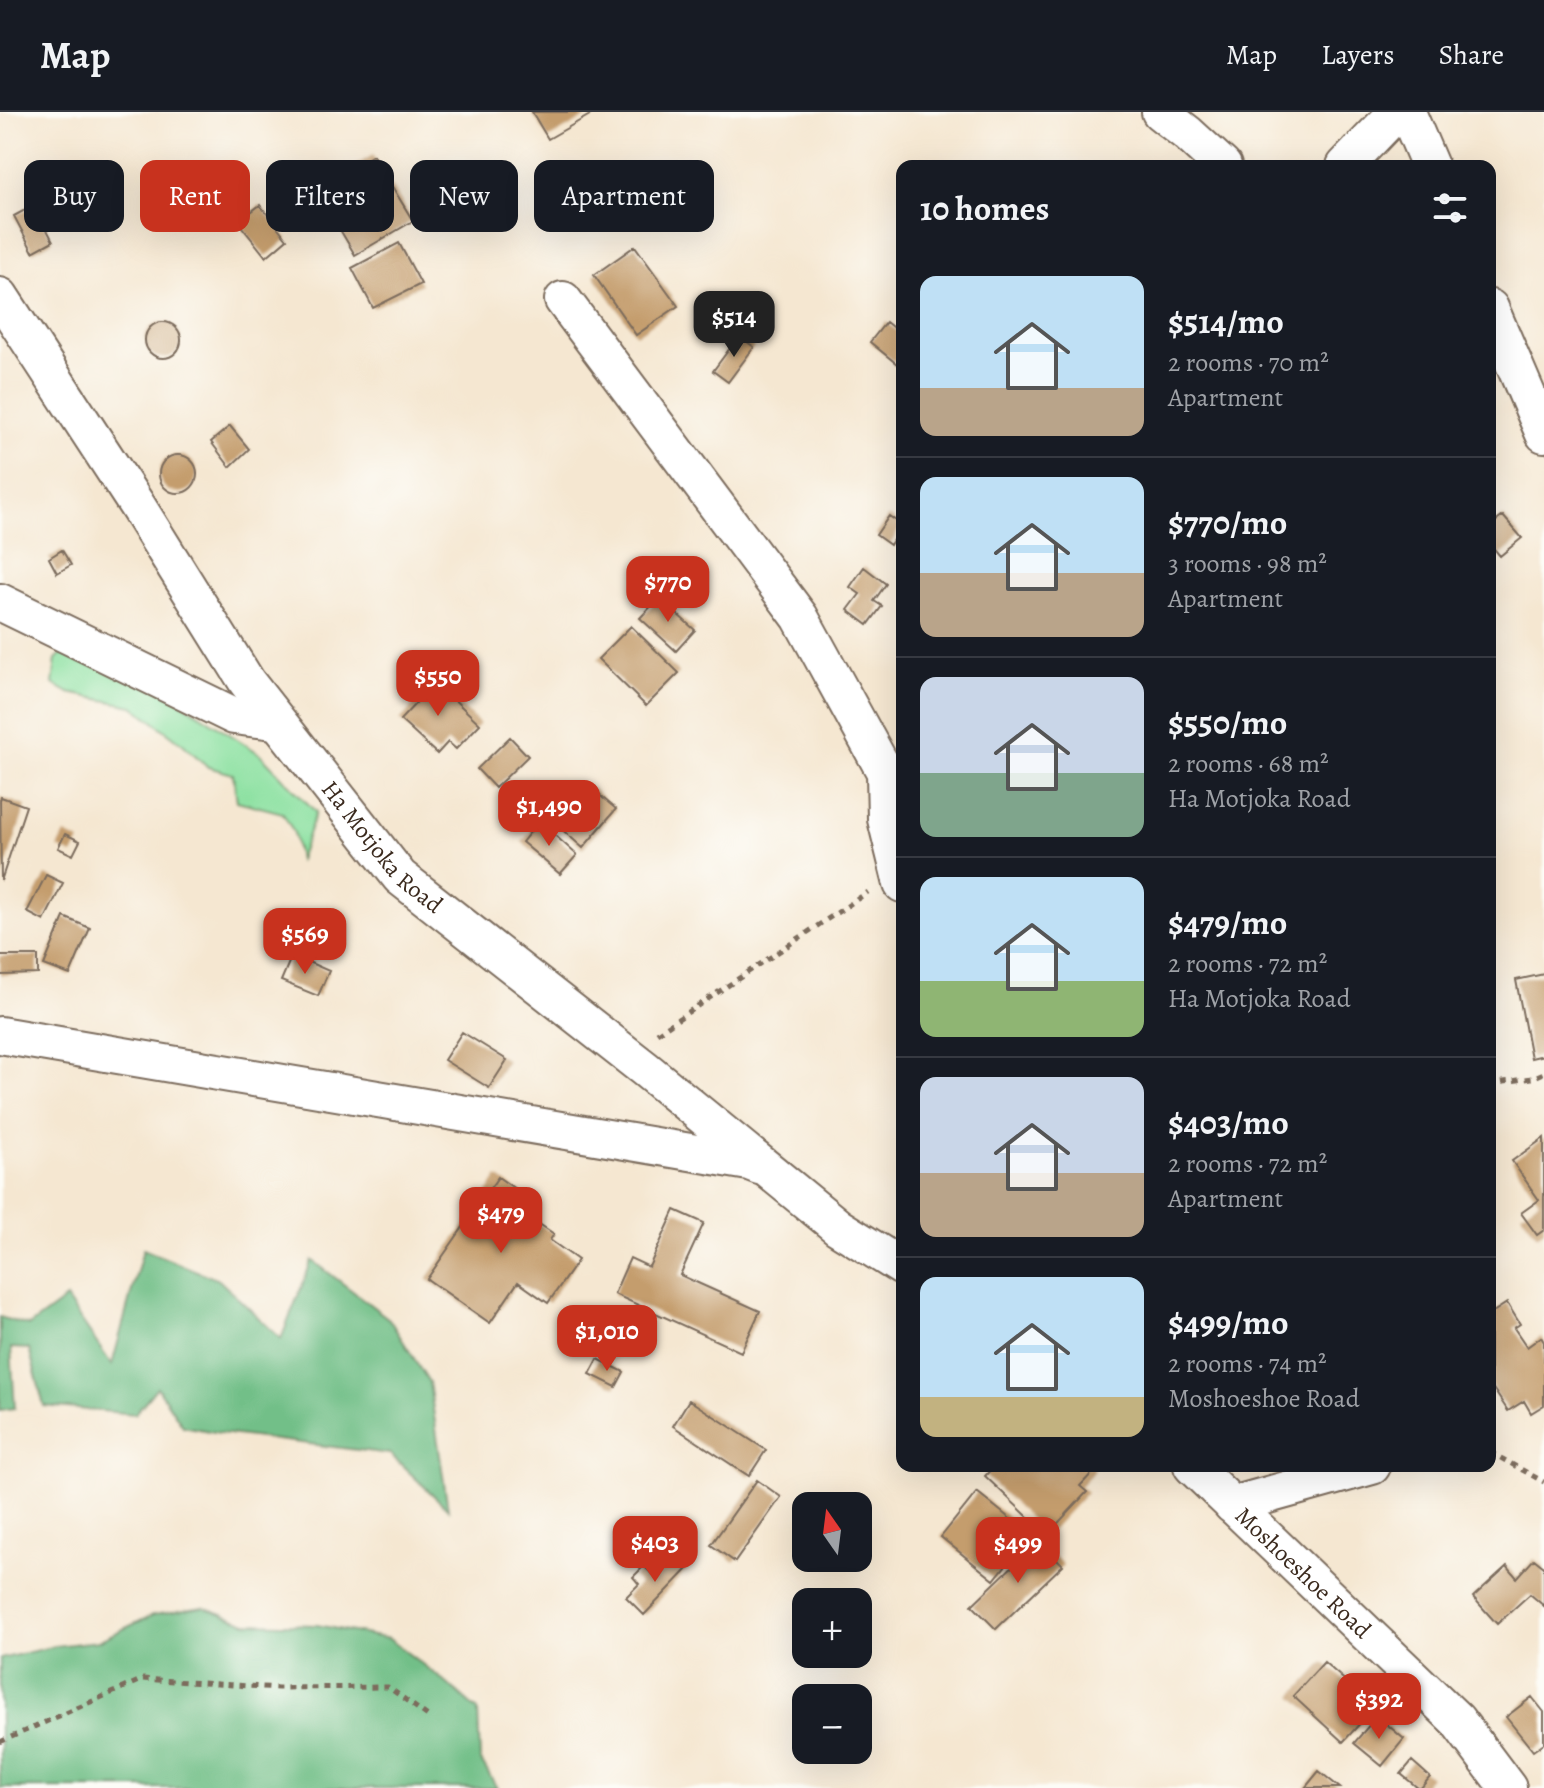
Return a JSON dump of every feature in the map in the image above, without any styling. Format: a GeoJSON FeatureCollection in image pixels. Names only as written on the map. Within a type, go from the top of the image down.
{"type":"FeatureCollection","features":[{"type":"Feature","properties":{"kind":"street"},"geometry":{"type":"LineString","coordinates":[[1160,112],[1216,160]]}},
{"type":"Feature","properties":{"kind":"street"},"geometry":{"type":"LineString","coordinates":[[1351,160],[1397,112]]}},
{"type":"Feature","properties":{"kind":"street"},"geometry":{"type":"LineString","coordinates":[[1407,112],[1427,160]]}},
{"type":"Feature","properties":{"kind":"street","name":"Ha Motjoka Road"},"geometry":{"type":"LineString","coordinates":[[0,296],[136,504],[247,682],[274,721],[400,877],[626,1054],[838,1227],[896,1263]]}},
{"type":"Feature","properties":{"kind":"street"},"geometry":{"type":"LineString","coordinates":[[563,300],[800,617],[885,772],[886,819],[896,860]]}},
{"type":"Feature","properties":{"kind":"street"},"geometry":{"type":"LineString","coordinates":[[1496,322],[1544,434]]}},
{"type":"Feature","properties":{"kind":"street"},"geometry":{"type":"LineString","coordinates":[[0,602],[234,716],[274,721]]}},
{"type":"Feature","properties":{"kind":"street"},"geometry":{"type":"LineString","coordinates":[[0,1035],[749,1162],[769,1170]]}},
{"type":"Feature","properties":{"kind":"street","name":"Moshoeshoe Road"},"geometry":{"type":"LineString","coordinates":[[1198,1472],[1457,1720],[1508,1788]]}},
{"type":"Feature","properties":{"kind":"street"},"geometry":{"type":"LineString","coordinates":[[1232,1505],[1350,1472]]}},
{"type":"Feature","properties":{"kind":"path"},"geometry":{"type":"LineString","coordinates":[[626,1054],[896,880]]}},
{"type":"Feature","properties":{"kind":"path"},"geometry":{"type":"LineString","coordinates":[[1496,1083],[1532,1078],[1544,1073]]}},
{"type":"Feature","properties":{"kind":"path"},"geometry":{"type":"LineString","coordinates":[[1496,1455],[1544,1482]]}},
{"type":"Feature","properties":{"kind":"path"},"geometry":{"type":"LineString","coordinates":[[0,1742],[143,1679],[278,1688],[388,1687],[429,1717]]}},
{"type":"Feature","properties":{"kind":"green space"},"geometry":{"type":"Polygon","coordinates":[[[66,650],[161,689],[260,754],[316,812],[299,860],[294,833],[283,813],[237,801],[233,774],[208,767],[133,706],[69,693],[53,684],[56,659],[66,650]]]}},
{"type":"Feature","properties":{"kind":"green space"},"geometry":{"type":"Polygon","coordinates":[[[143,1249],[219,1280],[281,1339],[312,1260],[389,1319],[429,1382],[448,1509],[390,1454],[183,1426],[157,1387],[135,1414],[44,1406],[29,1349],[11,1348],[15,1408],[0,1410],[0,1317],[29,1326],[66,1299],[112,1365],[143,1249]]]}},
{"type":"Feature","properties":{"kind":"green space"},"geometry":{"type":"Polygon","coordinates":[[[203,1607],[247,1623],[317,1625],[389,1639],[478,1711],[480,1759],[497,1788],[0,1788],[0,1659],[55,1646],[98,1641],[153,1615],[203,1607]]]}},
{"type":"Feature","properties":{"kind":"building"},"geometry":{"type":"Polygon","coordinates":[[[532,112],[595,112],[548,139],[532,112]]]}},
{"type":"Feature","properties":{"kind":"building"},"geometry":{"type":"Polygon","coordinates":[[[394,190],[410,216],[410,223],[355,255],[341,232],[394,232],[394,190]]]}},
{"type":"Feature","properties":{"kind":"building"},"geometry":{"type":"Polygon","coordinates":[[[260,205],[266,213],[266,232],[281,232],[287,239],[266,257],[246,232],[250,232],[250,213],[260,205]]]}},
{"type":"Feature","properties":{"kind":"building"},"geometry":{"type":"Polygon","coordinates":[[[24,210],[24,232],[48,232],[53,241],[33,252],[14,216],[24,210]]]}},
{"type":"Feature","properties":{"kind":"building"},"geometry":{"type":"Polygon","coordinates":[[[399,243],[421,284],[373,308],[352,268],[399,243]]]}},
{"type":"Feature","properties":{"kind":"building"},"geometry":{"type":"Polygon","coordinates":[[[635,246],[678,306],[636,335],[594,275],[635,246]]]}},
{"type":"Feature","properties":{"kind":"building"},"geometry":{"type":"Polygon","coordinates":[[[163,322],[176,327],[181,340],[176,353],[163,358],[150,353],[145,340],[150,327],[163,322]]]}},
{"type":"Feature","properties":{"kind":"building"},"geometry":{"type":"Polygon","coordinates":[[[886,322],[896,330],[896,363],[870,342],[886,322]]]}},
{"type":"Feature","properties":{"kind":"building"},"geometry":{"type":"Polygon","coordinates":[[[739,336],[754,347],[728,382],[713,371],[739,336]]]}},
{"type":"Feature","properties":{"kind":"building"},"geometry":{"type":"Polygon","coordinates":[[[230,426],[249,449],[230,467],[211,442],[230,426]]]}},
{"type":"Feature","properties":{"kind":"building"},"geometry":{"type":"Polygon","coordinates":[[[178,455],[192,460],[197,474],[192,488],[178,493],[164,488],[159,474],[164,460],[178,455]]]}},
{"type":"Feature","properties":{"kind":"building"},"geometry":{"type":"Polygon","coordinates":[[[889,516],[896,521],[896,535],[890,545],[876,535],[889,516]]]}},
{"type":"Feature","properties":{"kind":"building"},"geometry":{"type":"Polygon","coordinates":[[[1503,516],[1522,538],[1500,556],[1496,551],[1496,521],[1503,516]]]}},
{"type":"Feature","properties":{"kind":"building"},"geometry":{"type":"Polygon","coordinates":[[[62,550],[71,565],[57,573],[49,558],[62,550]]]}},
{"type":"Feature","properties":{"kind":"building"},"geometry":{"type":"Polygon","coordinates":[[[864,567],[886,584],[874,601],[882,606],[868,625],[848,610],[860,594],[850,587],[864,567]]]}},
{"type":"Feature","properties":{"kind":"building"},"geometry":{"type":"Polygon","coordinates":[[[659,598],[695,630],[676,651],[640,618],[659,598]]]}},
{"type":"Feature","properties":{"kind":"building"},"geometry":{"type":"Polygon","coordinates":[[[631,626],[679,673],[646,706],[598,659],[631,626]]]}},
{"type":"Feature","properties":{"kind":"building"},"geometry":{"type":"Polygon","coordinates":[[[430,677],[480,724],[456,749],[448,742],[437,754],[400,720],[416,703],[410,698],[430,677]]]}},
{"type":"Feature","properties":{"kind":"building"},"geometry":{"type":"Polygon","coordinates":[[[510,737],[528,756],[495,788],[477,769],[510,737]]]}},
{"type":"Feature","properties":{"kind":"building"},"geometry":{"type":"Polygon","coordinates":[[[591,788],[616,809],[583,848],[558,826],[591,788]]]}},
{"type":"Feature","properties":{"kind":"building"},"geometry":{"type":"Polygon","coordinates":[[[1,797],[26,806],[1,881],[0,800],[1,797]]]}},
{"type":"Feature","properties":{"kind":"building"},"geometry":{"type":"Polygon","coordinates":[[[539,821],[577,855],[560,874],[522,842],[539,821]]]}},
{"type":"Feature","properties":{"kind":"building"},"geometry":{"type":"Polygon","coordinates":[[[65,834],[80,841],[73,855],[58,848],[65,834]]]}},
{"type":"Feature","properties":{"kind":"building"},"geometry":{"type":"Polygon","coordinates":[[[46,875],[63,883],[44,921],[27,912],[46,875]]]}},
{"type":"Feature","properties":{"kind":"building"},"geometry":{"type":"Polygon","coordinates":[[[64,917],[90,928],[70,975],[44,965],[64,917]]]}},
{"type":"Feature","properties":{"kind":"building"},"geometry":{"type":"Polygon","coordinates":[[[292,955],[329,971],[318,996],[281,981],[292,955]]]}},
{"type":"Feature","properties":{"kind":"building"},"geometry":{"type":"Polygon","coordinates":[[[0,956],[38,956],[38,974],[0,975],[0,956]]]}},
{"type":"Feature","properties":{"kind":"building"},"geometry":{"type":"Polygon","coordinates":[[[1544,974],[1544,1055],[1531,1058],[1516,980],[1544,974]]]}},
{"type":"Feature","properties":{"kind":"building"},"geometry":{"type":"Polygon","coordinates":[[[462,1032],[507,1060],[489,1088],[444,1060],[462,1032]]]}},
{"type":"Feature","properties":{"kind":"building"},"geometry":{"type":"Polygon","coordinates":[[[1544,1138],[1544,1230],[1537,1235],[1521,1213],[1539,1200],[1512,1161],[1544,1138]]]}},
{"type":"Feature","properties":{"kind":"building"},"geometry":{"type":"Polygon","coordinates":[[[498,1177],[535,1203],[526,1215],[554,1234],[550,1240],[578,1260],[548,1303],[518,1282],[490,1323],[427,1279],[498,1177]]]}},
{"type":"Feature","properties":{"kind":"building"},"geometry":{"type":"Polygon","coordinates":[[[675,1210],[704,1223],[680,1275],[760,1311],[741,1352],[614,1294],[630,1258],[649,1267],[675,1210]]]}},
{"type":"Feature","properties":{"kind":"building"},"geometry":{"type":"Polygon","coordinates":[[[1507,1303],[1520,1324],[1514,1328],[1527,1347],[1541,1337],[1544,1342],[1544,1405],[1531,1413],[1524,1401],[1508,1411],[1496,1393],[1496,1310],[1507,1303]]]}},
{"type":"Feature","properties":{"kind":"building"},"geometry":{"type":"Polygon","coordinates":[[[598,1359],[624,1372],[616,1387],[590,1374],[598,1359]]]}},
{"type":"Feature","properties":{"kind":"building"},"geometry":{"type":"Polygon","coordinates":[[[689,1400],[766,1450],[749,1476],[673,1426],[689,1400]]]}},
{"type":"Feature","properties":{"kind":"building"},"geometry":{"type":"Polygon","coordinates":[[[989,1472],[1093,1472],[1080,1486],[1087,1492],[1047,1535],[985,1476],[989,1472]]]}},
{"type":"Feature","properties":{"kind":"building"},"geometry":{"type":"Polygon","coordinates":[[[757,1480],[781,1497],[735,1562],[711,1545],[757,1480]]]}},
{"type":"Feature","properties":{"kind":"building"},"geometry":{"type":"Polygon","coordinates":[[[977,1492],[1030,1535],[994,1580],[941,1537],[977,1492]]]}},
{"type":"Feature","properties":{"kind":"building"},"geometry":{"type":"Polygon","coordinates":[[[1039,1541],[1063,1565],[996,1629],[972,1605],[1039,1541]]]}},
{"type":"Feature","properties":{"kind":"building"},"geometry":{"type":"Polygon","coordinates":[[[672,1554],[688,1569],[644,1615],[626,1597],[639,1584],[633,1577],[644,1566],[652,1574],[672,1554]]]}},
{"type":"Feature","properties":{"kind":"building"},"geometry":{"type":"Polygon","coordinates":[[[1534,1559],[1544,1567],[1544,1606],[1530,1594],[1497,1624],[1473,1597],[1507,1566],[1517,1578],[1534,1559]]]}},
{"type":"Feature","properties":{"kind":"building"},"geometry":{"type":"Polygon","coordinates":[[[1324,1662],[1375,1707],[1343,1742],[1293,1696],[1324,1662]]]}},
{"type":"Feature","properties":{"kind":"building"},"geometry":{"type":"Polygon","coordinates":[[[1532,1697],[1544,1712],[1544,1743],[1533,1751],[1506,1717],[1532,1697]]]}},
{"type":"Feature","properties":{"kind":"building"},"geometry":{"type":"Polygon","coordinates":[[[1377,1716],[1404,1739],[1382,1766],[1354,1743],[1377,1716]]]}},
{"type":"Feature","properties":{"kind":"building"},"geometry":{"type":"Polygon","coordinates":[[[1412,1761],[1430,1777],[1421,1788],[1401,1774],[1412,1761]]]}},
{"type":"Feature","properties":{"kind":"building"},"geometry":{"type":"Polygon","coordinates":[[[1319,1771],[1340,1788],[1305,1788],[1319,1771]]]}}]}
